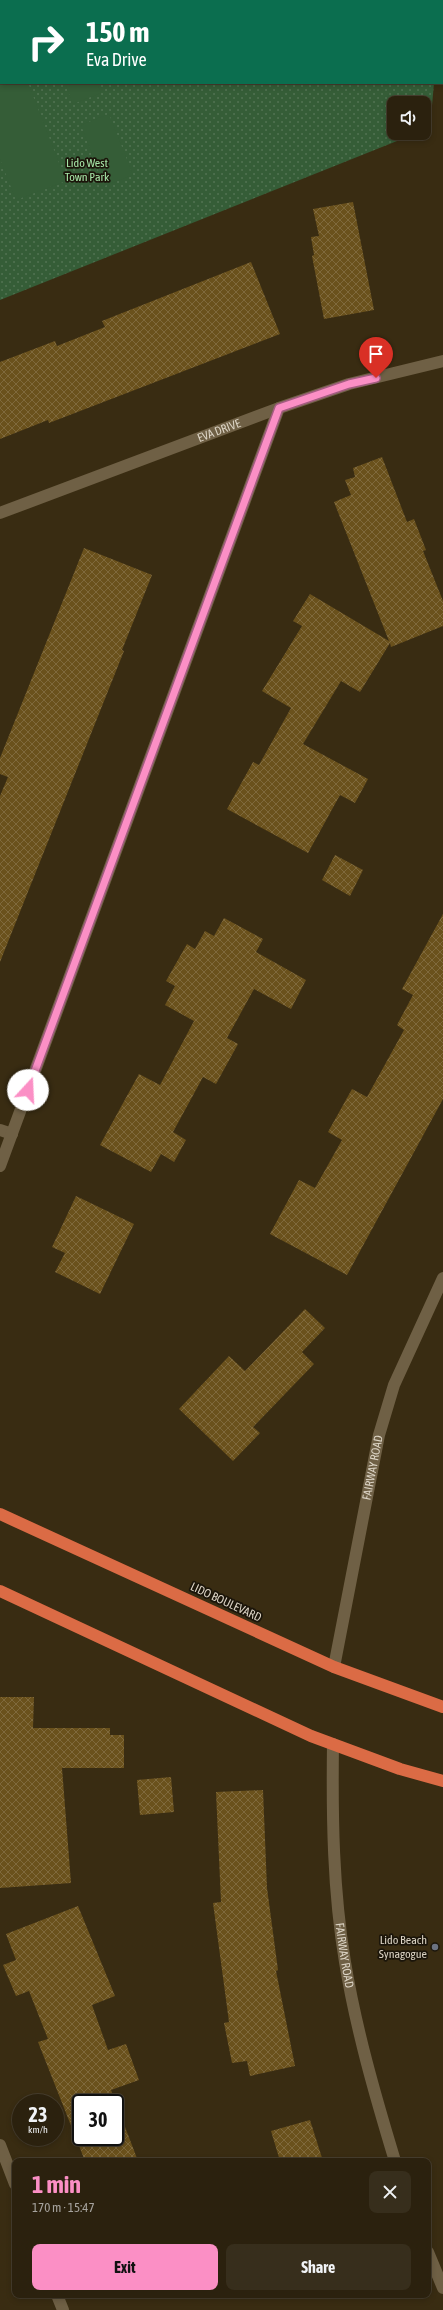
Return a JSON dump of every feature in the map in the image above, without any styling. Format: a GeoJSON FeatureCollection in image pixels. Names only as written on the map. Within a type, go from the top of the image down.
{"type":"FeatureCollection","features":[{"type":"Feature","properties":{"kind":"highway","name":"LIDO BOULEVARD"},"geometry":{"type":"LineString","coordinates":[[0,1514],[334,1667],[443,1707]]}},
{"type":"Feature","properties":{"kind":"highway"},"geometry":{"type":"LineString","coordinates":[[0,1591],[311,1736],[400,1769],[443,1781]]}},
{"type":"Feature","properties":{"kind":"street","name":"EVA DRIVE"},"geometry":{"type":"LineString","coordinates":[[0,513],[279,408],[349,384],[443,362]]}},
{"type":"Feature","properties":{"kind":"street"},"geometry":{"type":"LineString","coordinates":[[0,1166],[279,408]]}},
{"type":"Feature","properties":{"kind":"street"},"geometry":{"type":"LineString","coordinates":[[0,1130],[12,1134]]}},
{"type":"Feature","properties":{"kind":"street","name":"FAIRWAY ROAD"},"geometry":{"type":"LineString","coordinates":[[334,1667],[379,1434],[394,1385],[432,1299],[443,1278]]}},
{"type":"Feature","properties":{"kind":"street"},"geometry":{"type":"LineString","coordinates":[[432,1299],[443,1304]]}},
{"type":"Feature","properties":{"kind":"street","name":"FAIRWAY ROAD"},"geometry":{"type":"LineString","coordinates":[[333,1744],[332,1817],[345,1961],[359,2029],[394,2158]]}},
{"type":"Feature","properties":{"kind":"street"},"geometry":{"type":"LineString","coordinates":[[0,2145],[12,2176]]}},
{"type":"Feature","properties":{"kind":"street"},"geometry":{"type":"LineString","coordinates":[[431,2259],[443,2288]]}},
{"type":"Feature","properties":{"kind":"street"},"geometry":{"type":"LineString","coordinates":[[59,2298],[63,2310]]}},
{"type":"Feature","properties":{"kind":"green space","name":"Lido West Town Park"},"geometry":{"type":"Polygon","coordinates":[[[0,84],[434,84],[431,117],[431,96],[387,96],[387,140],[400,140],[0,300],[0,84]]]}},
{"type":"Feature","properties":{"kind":"green space"},"geometry":{"type":"Polygon","coordinates":[[[0,84],[28,84],[66,181],[16,200],[0,159],[0,84]]]}},
{"type":"Feature","properties":{"kind":"green space"},"geometry":{"type":"Polygon","coordinates":[[[65,84],[97,84],[101,93],[73,104],[65,84]]]}},
{"type":"Feature","properties":{"kind":"green space"},"geometry":{"type":"Polygon","coordinates":[[[109,114],[133,175],[104,186],[81,125],[109,114]]]}},
{"type":"Feature","properties":{"kind":"building"},"geometry":{"type":"Polygon","coordinates":[[[353,202],[374,310],[324,319],[312,256],[314,255],[311,237],[319,236],[313,209],[353,202]]]}},
{"type":"Feature","properties":{"kind":"building"},"geometry":{"type":"Polygon","coordinates":[[[251,262],[280,334],[49,423],[48,420],[0,439],[0,362],[55,341],[57,346],[105,327],[102,321],[251,262]]]}},
{"type":"Feature","properties":{"kind":"building"},"geometry":{"type":"Polygon","coordinates":[[[382,457],[407,522],[414,519],[426,550],[423,551],[443,601],[443,626],[391,647],[390,643],[360,692],[341,681],[303,744],[368,779],[355,803],[340,795],[308,853],[227,809],[253,762],[259,765],[291,708],[262,691],[302,626],[293,621],[310,594],[389,641],[334,502],[351,495],[345,480],[355,477],[353,468],[382,457]]]}},
{"type":"Feature","properties":{"kind":"building"},"geometry":{"type":"Polygon","coordinates":[[[84,548],[152,575],[122,650],[124,651],[0,962],[0,796],[8,777],[0,774],[0,758],[84,548]]]}},
{"type":"Feature","properties":{"kind":"building"},"geometry":{"type":"Polygon","coordinates":[[[335,855],[363,870],[350,896],[322,880],[335,855]]]}},
{"type":"Feature","properties":{"kind":"building"},"geometry":{"type":"Polygon","coordinates":[[[443,914],[443,1099],[347,1275],[270,1234],[299,1180],[315,1188],[342,1140],[328,1132],[352,1089],[367,1097],[404,1030],[397,1025],[413,995],[402,989],[443,914]]]}},
{"type":"Feature","properties":{"kind":"building"},"geometry":{"type":"Polygon","coordinates":[[[224,918],[263,939],[256,952],[306,980],[291,1009],[254,989],[227,1038],[238,1044],[216,1084],[203,1077],[173,1132],[186,1140],[174,1162],[161,1154],[151,1172],[100,1145],[139,1074],[160,1085],[194,1021],[165,1005],[175,986],[166,981],[187,944],[195,949],[205,931],[214,936],[224,918]]]}},
{"type":"Feature","properties":{"kind":"building"},"geometry":{"type":"Polygon","coordinates":[[[76,1196],[134,1224],[100,1294],[55,1272],[65,1253],[52,1247],[76,1196]]]}},
{"type":"Feature","properties":{"kind":"building"},"geometry":{"type":"Polygon","coordinates":[[[305,1309],[325,1328],[302,1352],[314,1364],[253,1427],[260,1433],[233,1461],[179,1409],[229,1356],[245,1371],[305,1309]]]}},
{"type":"Feature","properties":{"kind":"building"},"geometry":{"type":"Polygon","coordinates":[[[0,1697],[34,1697],[33,1728],[110,1728],[110,1735],[124,1735],[124,1768],[62,1768],[71,1883],[0,1888],[0,1697]]]}},
{"type":"Feature","properties":{"kind":"building"},"geometry":{"type":"Polygon","coordinates":[[[171,1777],[174,1812],[140,1815],[137,1780],[171,1777]]]}},
{"type":"Feature","properties":{"kind":"building"},"geometry":{"type":"Polygon","coordinates":[[[263,1790],[267,1888],[278,1970],[276,1971],[295,2066],[250,2076],[247,2061],[232,2063],[224,2023],[229,2022],[213,1903],[221,1902],[216,1792],[263,1790]]]}},
{"type":"Feature","properties":{"kind":"building"},"geometry":{"type":"Polygon","coordinates":[[[78,1906],[115,1996],[92,2005],[108,2050],[126,2044],[139,2080],[111,2090],[113,2094],[72,2094],[72,2128],[64,2108],[64,2094],[59,2094],[38,2042],[48,2039],[29,1991],[16,1996],[3,1965],[16,1960],[6,1934],[78,1906]]]}},
{"type":"Feature","properties":{"kind":"building"},"geometry":{"type":"Polygon","coordinates":[[[310,2120],[322,2158],[279,2158],[271,2131],[310,2120]]]}},
{"type":"Feature","properties":{"kind":"building"},"geometry":{"type":"Polygon","coordinates":[[[124,2124],[137,2158],[84,2158],[79,2146],[124,2146],[124,2124]]]}},
{"type":"Feature","properties":{"kind":"place","name":"Lido Beach Synagogue"},"geometry":{"type":"Point","coordinates":[435,1947]}},
{"type":"Feature","properties":{"kind":"route"},"geometry":{"type":"LineString","coordinates":[[28,1090],[248,496],[279,408],[349,384],[376,378]]}}]}
